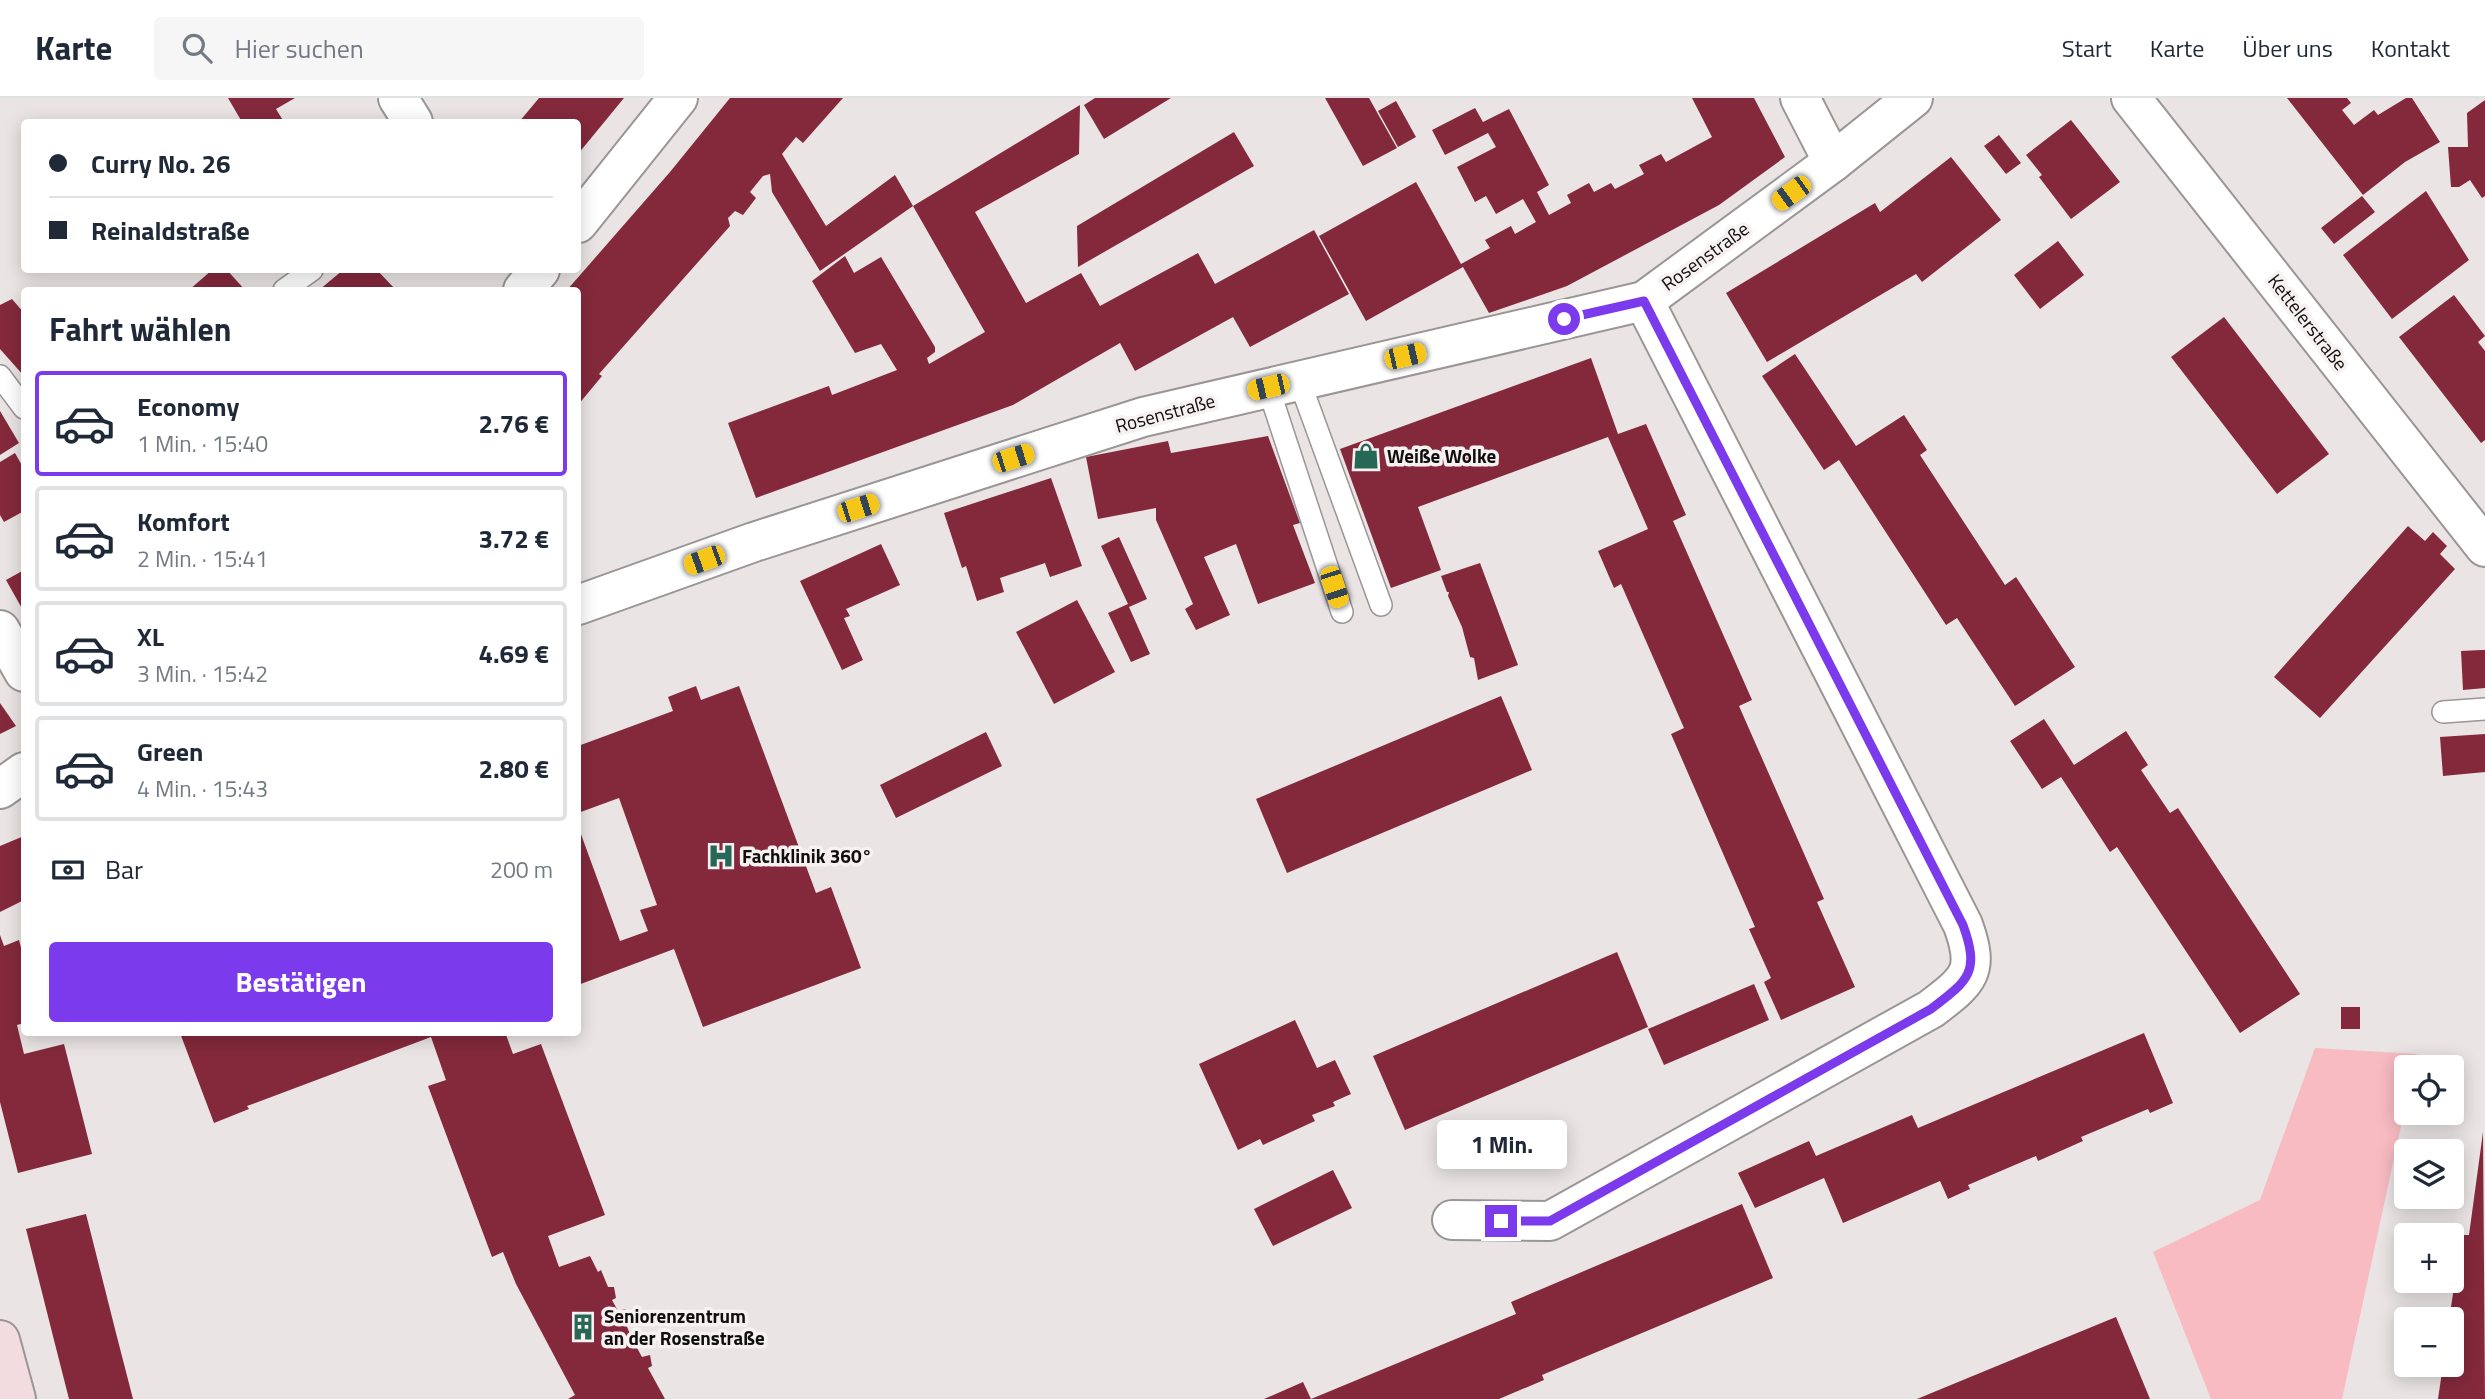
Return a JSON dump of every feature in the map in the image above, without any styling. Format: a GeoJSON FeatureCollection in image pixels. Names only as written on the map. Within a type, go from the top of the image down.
{"type":"FeatureCollection","features":[{"type":"Feature","properties":{"kind":"main road"},"geometry":{"type":"LineString","coordinates":[[0,1340],[16,1399]]}},
{"type":"Feature","properties":{"kind":"street"},"geometry":{"type":"LineString","coordinates":[[398,98],[411,119]]}},
{"type":"Feature","properties":{"kind":"street"},"geometry":{"type":"LineString","coordinates":[[581,219],[678,98]]}},
{"type":"Feature","properties":{"kind":"street"},"geometry":{"type":"LineString","coordinates":[[1800,98],[1833,163]]}},
{"type":"Feature","properties":{"kind":"street","name":"Rosenstraße"},"geometry":{"type":"LineString","coordinates":[[581,604],[754,542],[1143,416],[1644,301],[1833,163],[1913,98]]}},
{"type":"Feature","properties":{"kind":"street","name":"Kettelerstraße"},"geometry":{"type":"LineString","coordinates":[[2131,98],[2485,547]]}},
{"type":"Feature","properties":{"kind":"street"},"geometry":{"type":"LineString","coordinates":[[526,287],[537,273]]}},
{"type":"Feature","properties":{"kind":"street"},"geometry":{"type":"LineString","coordinates":[[1452,1220],[1550,1221],[1931,1009],[1960,987],[1972,966],[1972,948],[1963,925],[1644,301]]}},
{"type":"Feature","properties":{"kind":"street"},"geometry":{"type":"LineString","coordinates":[[0,631],[21,667]]}},
{"type":"Feature","properties":{"kind":"street"},"geometry":{"type":"LineString","coordinates":[[0,789],[21,774]]}},
{"type":"Feature","properties":{"kind":"lane"},"geometry":{"type":"LineString","coordinates":[[288,287],[308,273]]}},
{"type":"Feature","properties":{"kind":"lane"},"geometry":{"type":"LineString","coordinates":[[0,376],[21,404]]}},
{"type":"Feature","properties":{"kind":"lane"},"geometry":{"type":"LineString","coordinates":[[1283,384],[1381,605]]}},
{"type":"Feature","properties":{"kind":"lane"},"geometry":{"type":"LineString","coordinates":[[1283,384],[1342,612]]}},
{"type":"Feature","properties":{"kind":"lane"},"geometry":{"type":"LineString","coordinates":[[2443,712],[2485,709]]}},
{"type":"Feature","properties":{"kind":"shaded area"},"geometry":{"type":"Polygon","coordinates":[[[2315,1048],[2417,1054],[2394,1055],[2394,1125],[2401,1125],[2398,1139],[2394,1139],[2394,1158],[2342,1399],[2211,1399],[2153,1252],[2260,1200],[2315,1048]]]}},
{"type":"Feature","properties":{"kind":"building"},"geometry":{"type":"Polygon","coordinates":[[[228,98],[295,98],[276,109],[282,119],[240,119],[228,98]]]}},
{"type":"Feature","properties":{"kind":"building"},"geometry":{"type":"Polygon","coordinates":[[[539,98],[624,98],[581,150],[581,119],[522,119],[539,98]]]}},
{"type":"Feature","properties":{"kind":"building"},"geometry":{"type":"Polygon","coordinates":[[[730,98],[843,98],[803,143],[796,137],[782,154],[826,226],[895,175],[913,206],[820,271],[772,192],[770,174],[763,176],[750,192],[756,198],[743,215],[735,211],[728,218],[730,226],[599,374],[602,376],[581,401],[581,287],[570,287],[670,172],[730,98]]]}},
{"type":"Feature","properties":{"kind":"building"},"geometry":{"type":"Polygon","coordinates":[[[1095,98],[1171,98],[1104,139],[1084,105],[1095,98]]]}},
{"type":"Feature","properties":{"kind":"building"},"geometry":{"type":"Polygon","coordinates":[[[1325,98],[1369,98],[1397,148],[1363,166],[1325,98]]]}},
{"type":"Feature","properties":{"kind":"building"},"geometry":{"type":"Polygon","coordinates":[[[1692,98],[1754,98],[1785,157],[1719,205],[1567,286],[1489,313],[1463,267],[1366,321],[1319,236],[1416,182],[1461,264],[1490,248],[1485,240],[1511,226],[1515,234],[1536,222],[1523,199],[1496,214],[1486,196],[1475,202],[1457,167],[1496,147],[1488,133],[1445,155],[1432,130],[1475,108],[1483,122],[1509,109],[1549,185],[1537,192],[1549,215],[1571,203],[1567,195],[1589,183],[1594,192],[1611,183],[1615,189],[1644,174],[1639,165],[1661,154],[1666,162],[1712,137],[1692,98]]]}},
{"type":"Feature","properties":{"kind":"building"},"geometry":{"type":"Polygon","coordinates":[[[2287,98],[2347,98],[2351,103],[2342,110],[2354,125],[2374,110],[2378,115],[2406,98],[2412,98],[2440,142],[2405,162],[2363,195],[2287,98]]]}},
{"type":"Feature","properties":{"kind":"building"},"geometry":{"type":"Polygon","coordinates":[[[2485,100],[2485,196],[2482,198],[2470,180],[2459,187],[2451,187],[2448,147],[2468,147],[2467,113],[2485,100]]]}},
{"type":"Feature","properties":{"kind":"building"},"geometry":{"type":"Polygon","coordinates":[[[1396,101],[1416,137],[1398,147],[1378,111],[1396,101]]]}},
{"type":"Feature","properties":{"kind":"building"},"geometry":{"type":"Polygon","coordinates":[[[1080,105],[1079,154],[975,212],[1026,303],[1081,273],[1100,306],[1198,253],[1215,284],[1314,230],[1349,294],[1250,347],[1233,317],[1135,371],[1120,343],[1013,405],[756,498],[728,423],[829,386],[832,395],[897,370],[881,344],[855,353],[812,281],[845,256],[854,273],[881,257],[935,347],[935,352],[927,358],[929,364],[985,332],[913,206],[1080,105]]]}},
{"type":"Feature","properties":{"kind":"building"},"geometry":{"type":"Polygon","coordinates":[[[2071,120],[2120,182],[2071,219],[2026,155],[2071,120]]]}},
{"type":"Feature","properties":{"kind":"building"},"geometry":{"type":"Polygon","coordinates":[[[1234,132],[1254,166],[1078,267],[1077,226],[1234,132]]]}},
{"type":"Feature","properties":{"kind":"building"},"geometry":{"type":"Polygon","coordinates":[[[1999,135],[2021,163],[2006,174],[1984,146],[1999,135]]]}},
{"type":"Feature","properties":{"kind":"building"},"geometry":{"type":"Polygon","coordinates":[[[1951,157],[2001,220],[1922,282],[1916,274],[1767,362],[1726,293],[1875,203],[1880,212],[1951,157]]]}},
{"type":"Feature","properties":{"kind":"building"},"geometry":{"type":"Polygon","coordinates":[[[2426,191],[2469,260],[2392,319],[2343,255],[2426,191]]]}},
{"type":"Feature","properties":{"kind":"building"},"geometry":{"type":"Polygon","coordinates":[[[2362,196],[2375,212],[2334,244],[2321,228],[2362,196]]]}},
{"type":"Feature","properties":{"kind":"building"},"geometry":{"type":"Polygon","coordinates":[[[2058,241],[2084,275],[2040,309],[2014,275],[2058,241]]]}},
{"type":"Feature","properties":{"kind":"building"},"geometry":{"type":"Polygon","coordinates":[[[209,273],[230,273],[242,287],[192,287],[209,273]]]}},
{"type":"Feature","properties":{"kind":"building"},"geometry":{"type":"Polygon","coordinates":[[[339,273],[380,273],[393,287],[323,287],[339,273]]]}},
{"type":"Feature","properties":{"kind":"building"},"geometry":{"type":"Polygon","coordinates":[[[2454,295],[2485,336],[2478,342],[2485,351],[2485,440],[2481,443],[2399,337],[2454,295]]]}},
{"type":"Feature","properties":{"kind":"building"},"geometry":{"type":"Polygon","coordinates":[[[12,299],[21,310],[21,373],[0,349],[0,305],[12,299]]]}},
{"type":"Feature","properties":{"kind":"building"},"geometry":{"type":"Polygon","coordinates":[[[2224,317],[2329,454],[2277,494],[2171,357],[2224,317]]]}},
{"type":"Feature","properties":{"kind":"building"},"geometry":{"type":"Polygon","coordinates":[[[1795,354],[1856,446],[1904,415],[1927,450],[1920,455],[2005,585],[2016,577],[2075,667],[2015,706],[1957,618],[1946,625],[1839,460],[1824,470],[1762,376],[1795,354]]]}},
{"type":"Feature","properties":{"kind":"building"},"geometry":{"type":"Polygon","coordinates":[[[1591,358],[1618,434],[1646,424],[1686,515],[1673,521],[1752,700],[1739,706],[1824,899],[1817,902],[1855,987],[1781,1020],[1764,982],[1771,978],[1749,929],[1755,927],[1671,734],[1684,728],[1621,584],[1614,588],[1598,551],[1648,529],[1608,437],[1418,507],[1441,570],[1391,588],[1340,449],[1591,358]]]}},
{"type":"Feature","properties":{"kind":"building"},"geometry":{"type":"Polygon","coordinates":[[[0,411],[19,443],[0,455],[0,411]]]}},
{"type":"Feature","properties":{"kind":"building"},"geometry":{"type":"Polygon","coordinates":[[[1268,436],[1300,523],[1293,525],[1315,583],[1258,604],[1236,544],[1204,557],[1230,615],[1196,630],[1185,609],[1193,604],[1156,520],[1156,508],[1098,519],[1086,457],[1168,441],[1171,453],[1268,436]]]}},
{"type":"Feature","properties":{"kind":"building"},"geometry":{"type":"Polygon","coordinates":[[[15,453],[21,464],[21,513],[4,522],[0,515],[0,462],[15,453]]]}},
{"type":"Feature","properties":{"kind":"building"},"geometry":{"type":"Polygon","coordinates":[[[1051,478],[1082,566],[1050,577],[1045,563],[1000,578],[1004,592],[977,601],[966,566],[962,568],[944,513],[1051,478]]]}},
{"type":"Feature","properties":{"kind":"building"},"geometry":{"type":"Polygon","coordinates":[[[2408,526],[2425,541],[2433,532],[2447,546],[2440,554],[2455,569],[2320,718],[2274,677],[2408,526]]]}},
{"type":"Feature","properties":{"kind":"building"},"geometry":{"type":"Polygon","coordinates":[[[1119,537],[1147,599],[1129,607],[1150,654],[1131,662],[1108,613],[1128,604],[1101,546],[1119,537]]]}},
{"type":"Feature","properties":{"kind":"building"},"geometry":{"type":"Polygon","coordinates":[[[881,544],[900,585],[846,609],[850,616],[844,618],[863,660],[842,670],[800,581],[881,544]]]}},
{"type":"Feature","properties":{"kind":"building"},"geometry":{"type":"Polygon","coordinates":[[[1480,563],[1518,665],[1478,680],[1474,658],[1470,657],[1462,627],[1441,576],[1480,563]]]}},
{"type":"Feature","properties":{"kind":"building"},"geometry":{"type":"Polygon","coordinates":[[[21,572],[21,607],[6,580],[21,572]]]}},
{"type":"Feature","properties":{"kind":"building"},"geometry":{"type":"Polygon","coordinates":[[[1077,600],[1115,672],[1054,704],[1016,632],[1077,600]]]}},
{"type":"Feature","properties":{"kind":"building"},"geometry":{"type":"Polygon","coordinates":[[[2485,650],[2485,688],[2463,690],[2461,651],[2485,650]]]}},
{"type":"Feature","properties":{"kind":"building","name":"Fachklinik 360°"},"geometry":{"type":"Polygon","coordinates":[[[696,686],[701,700],[739,686],[816,893],[831,887],[861,968],[703,1027],[674,949],[581,984],[581,834],[620,941],[648,931],[640,910],[657,905],[619,798],[581,812],[581,745],[673,711],[668,697],[696,686]]]}},
{"type":"Feature","properties":{"kind":"building"},"geometry":{"type":"Polygon","coordinates":[[[1501,696],[1532,770],[1287,873],[1256,799],[1501,696]]]}},
{"type":"Feature","properties":{"kind":"building"},"geometry":{"type":"Polygon","coordinates":[[[0,703],[16,726],[0,734],[0,703]]]}},
{"type":"Feature","properties":{"kind":"building"},"geometry":{"type":"Polygon","coordinates":[[[2044,719],[2074,765],[2126,731],[2148,765],[2141,770],[2170,813],[2178,808],[2300,994],[2240,1033],[2117,847],[2110,852],[2061,777],[2042,789],[2010,741],[2044,719]]]}},
{"type":"Feature","properties":{"kind":"building"},"geometry":{"type":"Polygon","coordinates":[[[986,732],[1002,766],[896,818],[880,785],[986,732]]]}},
{"type":"Feature","properties":{"kind":"building"},"geometry":{"type":"Polygon","coordinates":[[[2485,734],[2485,772],[2443,776],[2440,737],[2485,734]]]}},
{"type":"Feature","properties":{"kind":"building"},"geometry":{"type":"Polygon","coordinates":[[[21,837],[21,902],[0,912],[0,846],[21,837]]]}},
{"type":"Feature","properties":{"kind":"building"},"geometry":{"type":"Polygon","coordinates":[[[0,935],[4,946],[19,940],[21,948],[21,1024],[17,1025],[24,1054],[64,1044],[92,1154],[18,1173],[0,1102],[0,935]]]}},
{"type":"Feature","properties":{"kind":"building"},"geometry":{"type":"Polygon","coordinates":[[[1617,952],[1648,1027],[1405,1130],[1373,1056],[1617,952]]]}},
{"type":"Feature","properties":{"kind":"building"},"geometry":{"type":"Polygon","coordinates":[[[1754,984],[1769,1020],[1664,1065],[1648,1029],[1754,984]]]}},
{"type":"Feature","properties":{"kind":"building"},"geometry":{"type":"Polygon","coordinates":[[[2341,1007],[2360,1007],[2360,1029],[2341,1029],[2341,1007]]]}},
{"type":"Feature","properties":{"kind":"building"},"geometry":{"type":"Polygon","coordinates":[[[1295,1020],[1317,1068],[1335,1060],[1351,1094],[1333,1102],[1335,1106],[1312,1115],[1315,1121],[1263,1145],[1260,1139],[1238,1150],[1199,1064],[1295,1020]]]}},
{"type":"Feature","properties":{"kind":"building"},"geometry":{"type":"Polygon","coordinates":[[[2144,1033],[2173,1103],[2150,1113],[2148,1109],[2081,1137],[2083,1141],[2038,1161],[2036,1156],[1968,1185],[1970,1189],[1948,1199],[1940,1181],[1843,1223],[1824,1178],[1755,1208],[1738,1173],[1809,1141],[1816,1156],[1912,1115],[1918,1128],[2144,1033]]]}},
{"type":"Feature","properties":{"kind":"building"},"geometry":{"type":"Polygon","coordinates":[[[181,1036],[506,1036],[513,1054],[541,1044],[605,1215],[548,1236],[559,1267],[590,1256],[598,1272],[601,1270],[608,1287],[614,1287],[616,1298],[612,1300],[618,1311],[626,1309],[628,1321],[625,1322],[630,1334],[638,1332],[640,1343],[636,1346],[642,1357],[650,1355],[652,1366],[648,1368],[665,1399],[568,1399],[575,1395],[516,1284],[503,1252],[492,1257],[428,1086],[446,1080],[431,1037],[247,1106],[249,1109],[214,1123],[181,1036]]]}},
{"type":"Feature","properties":{"kind":"building"},"geometry":{"type":"Polygon","coordinates":[[[2483,1132],[2485,1399],[2438,1399],[2441,1377],[2464,1377],[2464,1307],[2451,1307],[2453,1293],[2464,1293],[2464,1235],[2469,1235],[2483,1132]]]}},
{"type":"Feature","properties":{"kind":"building"},"geometry":{"type":"Polygon","coordinates":[[[1333,1170],[1352,1208],[1273,1246],[1254,1209],[1333,1170]]]}},
{"type":"Feature","properties":{"kind":"building"},"geometry":{"type":"Polygon","coordinates":[[[1742,1204],[1773,1278],[1542,1375],[1544,1380],[1499,1399],[1311,1399],[1516,1314],[1511,1302],[1742,1204]]]}},
{"type":"Feature","properties":{"kind":"building"},"geometry":{"type":"Polygon","coordinates":[[[86,1214],[133,1399],[69,1399],[56,1348],[26,1229],[86,1214]]]}},
{"type":"Feature","properties":{"kind":"building"},"geometry":{"type":"Polygon","coordinates":[[[2116,1317],[2150,1399],[1917,1399],[1946,1387],[2116,1317]]]}},
{"type":"Feature","properties":{"kind":"building"},"geometry":{"type":"Polygon","coordinates":[[[1303,1382],[1311,1399],[1264,1399],[1303,1382]]]}},
{"type":"Feature","properties":{"kind":"place","name":"Weiße Wolke"},"geometry":{"type":"Point","coordinates":[1366,456]}},
{"type":"Feature","properties":{"kind":"place","name":"Fachklinik 360°"},"geometry":{"type":"Point","coordinates":[721,856]}},
{"type":"Feature","properties":{"kind":"place","name":"Seniorenzentrum an der Rosenstraße"},"geometry":{"type":"Point","coordinates":[583,1327]}},
{"type":"Feature","properties":{"kind":"route"},"geometry":{"type":"LineString","coordinates":[[1501,1221],[1550,1221],[1931,1009],[1960,987],[1972,966],[1972,948],[1963,925],[1644,301],[1564,319]]}}]}
